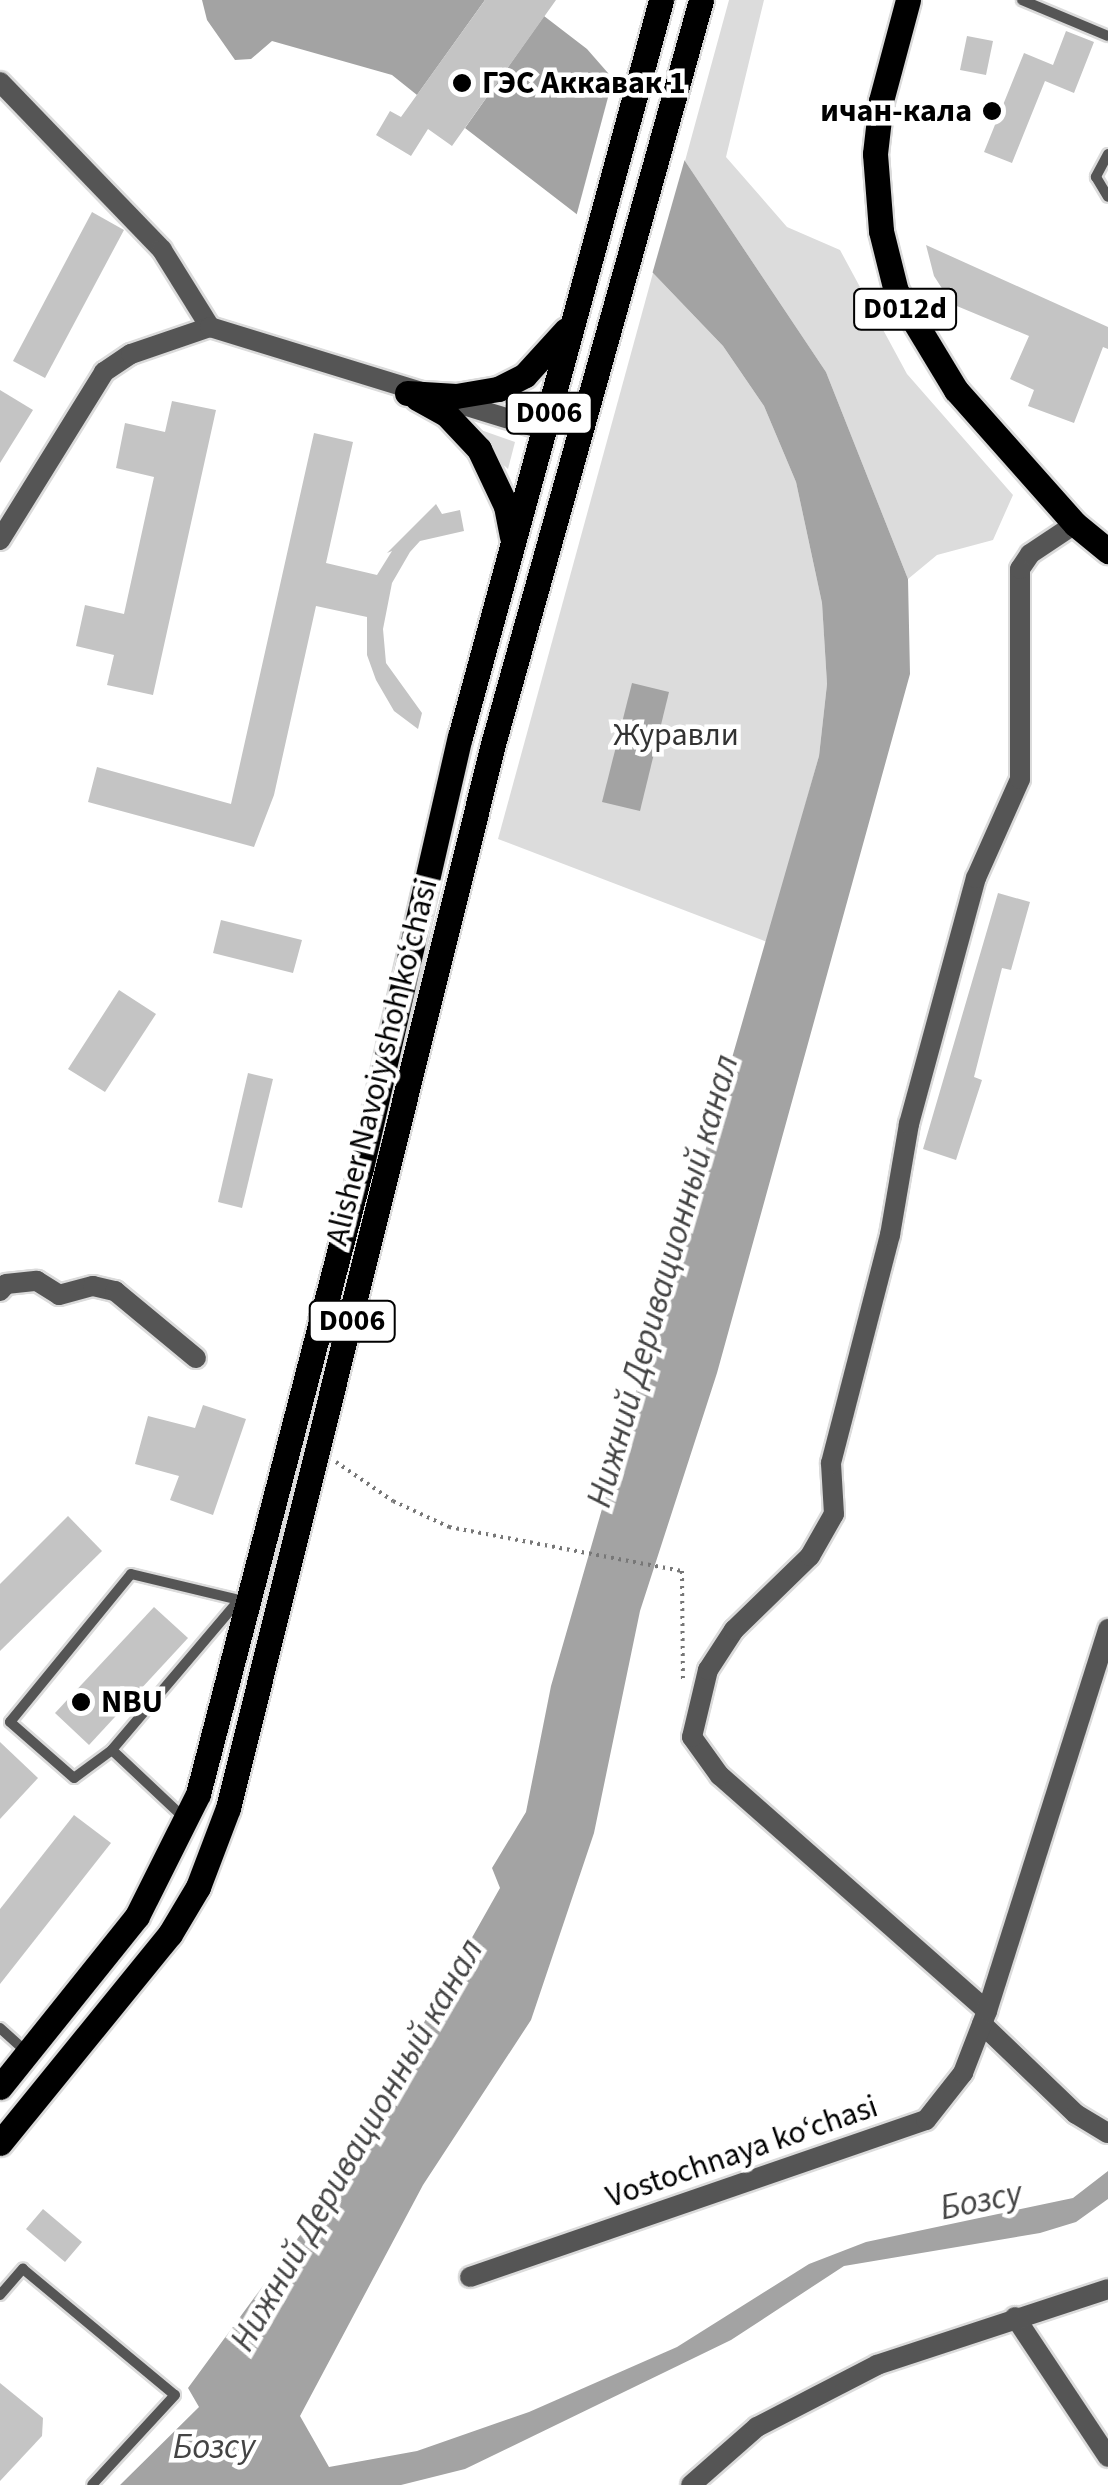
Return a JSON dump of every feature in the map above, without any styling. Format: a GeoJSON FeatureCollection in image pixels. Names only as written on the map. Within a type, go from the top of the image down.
{"type":"FeatureCollection","features":[{"type":"Feature","properties":{"kind":"main road","name":"Alisher Navoiy shoh koʻchasi"},"geometry":{"type":"LineString","coordinates":[[0,2088],[127,1931],[188,1821],[460,737],[662,0]]}},
{"type":"Feature","properties":{"kind":"main road","name":"Alisher Navoiy shoh koʻchasi"},"geometry":{"type":"LineString","coordinates":[[0,2142],[148,1965],[198,1887],[242,1757],[493,744],[701,0]]}},
{"type":"Feature","properties":{"kind":"main road","name":"D012d"},"geometry":{"type":"LineString","coordinates":[[905,6],[875,154],[881,231],[896,290],[944,375],[1075,524],[1108,550]]}},
{"type":"Feature","properties":{"kind":"main road"},"geometry":{"type":"LineString","coordinates":[[407,393],[472,395],[517,381],[558,343],[578,308]]}},
{"type":"Feature","properties":{"kind":"main road"},"geometry":{"type":"LineString","coordinates":[[407,393],[446,414],[479,449],[506,506],[512,546]]}},
{"type":"Feature","properties":{"kind":"main road"},"geometry":{"type":"LineString","coordinates":[[544,430],[580,440]]}},
{"type":"Feature","properties":{"kind":"street"},"geometry":{"type":"LineString","coordinates":[[0,82],[162,250],[210,327]]}},
{"type":"Feature","properties":{"kind":"street"},"geometry":{"type":"LineString","coordinates":[[0,540],[104,372],[131,354],[210,327],[407,393],[544,430]]}},
{"type":"Feature","properties":{"kind":"street"},"geometry":{"type":"LineString","coordinates":[[1075,524],[1030,554],[1020,569],[1020,778],[976,878],[909,1124],[890,1234],[831,1464],[834,1514],[810,1556],[734,1630],[708,1670],[692,1737],[703,1757],[984,2017],[1076,2114],[1106,2129]]}},
{"type":"Feature","properties":{"kind":"street"},"geometry":{"type":"LineString","coordinates":[[0,1291],[6,1284],[37,1282],[59,1295],[93,1286],[115,1291],[196,1358]]}},
{"type":"Feature","properties":{"kind":"street","name":"Vostochnaya ko‘chasi"},"geometry":{"type":"LineString","coordinates":[[470,2276],[926,2120],[963,2073],[984,2017],[1108,1630]]}},
{"type":"Feature","properties":{"kind":"street"},"geometry":{"type":"LineString","coordinates":[[690,2485],[757,2428],[843,2383],[1015,2318],[1108,2289]]}},
{"type":"Feature","properties":{"kind":"street"},"geometry":{"type":"LineString","coordinates":[[1015,2318],[1108,2458]]}},
{"type":"Feature","properties":{"kind":"lane"},"geometry":{"type":"LineString","coordinates":[[1022,0],[1108,36]]}},
{"type":"Feature","properties":{"kind":"lane"},"geometry":{"type":"LineString","coordinates":[[1108,154],[1096,176],[1108,197]]}},
{"type":"Feature","properties":{"kind":"lane"},"geometry":{"type":"LineString","coordinates":[[131,1574],[246,1601],[112,1750],[74,1778],[10,1722],[131,1574]]}},
{"type":"Feature","properties":{"kind":"lane"},"geometry":{"type":"LineString","coordinates":[[112,1750],[188,1821]]}},
{"type":"Feature","properties":{"kind":"lane"},"geometry":{"type":"LineString","coordinates":[[0,2028],[29,2054]]}},
{"type":"Feature","properties":{"kind":"lane"},"geometry":{"type":"LineString","coordinates":[[0,2296],[23,2270],[176,2395],[92,2485],[76,2485]]}},
{"type":"Feature","properties":{"kind":"path"},"geometry":{"type":"LineString","coordinates":[[320,1451],[393,1502],[449,1527],[682,1571],[684,1695]]}},
{"type":"Feature","properties":{"kind":"green space"},"geometry":{"type":"Polygon","coordinates":[[[729,0],[764,0],[726,157],[787,227],[840,250],[907,374],[1013,495],[993,540],[937,555],[908,579],[826,372],[685,161],[729,0]]]}},
{"type":"Feature","properties":{"kind":"green space","name":"Журавли"},"geometry":{"type":"Polygon","coordinates":[[[653,273],[723,346],[764,406],[796,482],[822,603],[827,684],[819,756],[767,942],[498,839],[653,273]]]}},
{"type":"Feature","properties":{"kind":"green space"},"geometry":{"type":"Polygon","coordinates":[[[478,429],[515,442],[508,469],[501,463],[478,429]]]}},
{"type":"Feature","properties":{"kind":"water"},"geometry":{"type":"Polygon","coordinates":[[[202,0],[485,0],[417,95],[392,75],[272,41],[251,59],[235,60],[207,20],[202,0]]]}},
{"type":"Feature","properties":{"kind":"water"},"geometry":{"type":"Polygon","coordinates":[[[544,16],[587,49],[685,161],[826,372],[908,579],[910,674],[717,1373],[640,1611],[594,1833],[531,2020],[423,2185],[300,2416],[329,2467],[417,2451],[529,2412],[677,2347],[809,2264],[866,2242],[1073,2198],[1108,2171],[1108,2199],[1076,2222],[1040,2233],[844,2266],[731,2340],[465,2469],[401,2485],[120,2485],[199,2407],[188,2388],[317,2212],[500,1888],[492,1868],[526,1812],[551,1686],[819,756],[827,684],[822,603],[796,482],[764,406],[723,346],[653,273],[465,128],[544,16]]]}},
{"type":"Feature","properties":{"kind":"water"},"geometry":{"type":"Polygon","coordinates":[[[632,683],[669,692],[640,811],[602,802],[632,683]]]}},
{"type":"Feature","properties":{"kind":"pier"},"geometry":{"type":"Polygon","coordinates":[[[614,75],[686,155],[651,278],[576,217],[614,75]]]}},
{"type":"Feature","properties":{"kind":"building","name":"ГЭС Аккавак 1"},"geometry":{"type":"Polygon","coordinates":[[[485,0],[556,0],[452,146],[428,129],[411,156],[376,135],[390,111],[401,117],[485,0]]]}},
{"type":"Feature","properties":{"kind":"building"},"geometry":{"type":"Polygon","coordinates":[[[1066,31],[1094,42],[1074,93],[1045,81],[1012,163],[984,152],[1024,53],[1053,65],[1066,31]]]}},
{"type":"Feature","properties":{"kind":"building"},"geometry":{"type":"Polygon","coordinates":[[[967,36],[993,41],[986,75],[960,70],[967,36]]]}},
{"type":"Feature","properties":{"kind":"building"},"geometry":{"type":"Polygon","coordinates":[[[92,212],[124,230],[45,378],[13,361],[92,212]]]}},
{"type":"Feature","properties":{"kind":"building"},"geometry":{"type":"Polygon","coordinates":[[[926,245],[1108,327],[1108,349],[1103,347],[1074,423],[1028,406],[1034,390],[1010,379],[1029,336],[952,304],[934,276],[926,245]]]}},
{"type":"Feature","properties":{"kind":"building"},"geometry":{"type":"Polygon","coordinates":[[[0,390],[33,410],[0,463],[0,390]]]}},
{"type":"Feature","properties":{"kind":"building"},"geometry":{"type":"Polygon","coordinates":[[[172,401],[216,410],[153,695],[107,685],[114,655],[76,646],[85,605],[124,614],[154,477],[116,468],[125,423],[165,432],[172,401]]]}},
{"type":"Feature","properties":{"kind":"building"},"geometry":{"type":"Polygon","coordinates":[[[314,433],[353,442],[326,563],[377,575],[392,551],[387,553],[436,504],[442,514],[460,510],[464,531],[420,541],[410,552],[392,583],[383,629],[386,663],[422,713],[418,729],[394,711],[376,680],[367,655],[367,617],[316,606],[274,795],[254,847],[88,802],[97,767],[231,804],[314,433]]]}},
{"type":"Feature","properties":{"kind":"building"},"geometry":{"type":"Polygon","coordinates":[[[998,893],[1030,902],[1011,970],[1002,968],[974,1077],[982,1080],[956,1160],[923,1149],[998,893]]]}},
{"type":"Feature","properties":{"kind":"building"},"geometry":{"type":"Polygon","coordinates":[[[221,920],[302,940],[293,973],[213,953],[221,920]]]}},
{"type":"Feature","properties":{"kind":"building"},"geometry":{"type":"Polygon","coordinates":[[[119,990],[156,1014],[105,1092],[68,1069],[119,990]]]}},
{"type":"Feature","properties":{"kind":"building"},"geometry":{"type":"Polygon","coordinates":[[[248,1073],[273,1079],[242,1208],[218,1202],[248,1073]]]}},
{"type":"Feature","properties":{"kind":"building"},"geometry":{"type":"Polygon","coordinates":[[[203,1405],[246,1419],[213,1515],[170,1500],[179,1476],[135,1464],[148,1416],[195,1428],[203,1405]]]}},
{"type":"Feature","properties":{"kind":"building"},"geometry":{"type":"Polygon","coordinates":[[[68,1516],[102,1551],[0,1651],[0,1584],[68,1516]]]}},
{"type":"Feature","properties":{"kind":"building"},"geometry":{"type":"Polygon","coordinates":[[[154,1607],[188,1638],[89,1745],[55,1713],[154,1607]]]}},
{"type":"Feature","properties":{"kind":"building"},"geometry":{"type":"Polygon","coordinates":[[[0,1742],[38,1778],[0,1819],[0,1742]]]}},
{"type":"Feature","properties":{"kind":"building"},"geometry":{"type":"Polygon","coordinates":[[[74,1815],[111,1843],[0,1984],[0,1909],[74,1815]]]}},
{"type":"Feature","properties":{"kind":"building"},"geometry":{"type":"Polygon","coordinates":[[[43,2209],[82,2242],[65,2262],[26,2229],[43,2209]]]}},
{"type":"Feature","properties":{"kind":"building"},"geometry":{"type":"Polygon","coordinates":[[[0,2383],[43,2418],[42,2436],[0,2481],[0,2383]]]}},
{"type":"Feature","properties":{"kind":"place","name":"ГЭС Аккавак 1"},"geometry":{"type":"Point","coordinates":[462,83]}},
{"type":"Feature","properties":{"kind":"place","name":"ичан-кала"},"geometry":{"type":"Point","coordinates":[992,111]}},
{"type":"Feature","properties":{"kind":"place","name":"NBU"},"geometry":{"type":"Point","coordinates":[81,1702]}},
{"type":"Feature","properties":{"kind":"water label","name":"Нижний Деривационный канал"},"geometry":{"type":"Point","coordinates":[663,1281]}},
{"type":"Feature","properties":{"kind":"water label","name":"Нижний Деривационный канал"},"geometry":{"type":"Point","coordinates":[357,2145]}},
{"type":"Feature","properties":{"kind":"water label","name":"Бозсу"},"geometry":{"type":"Point","coordinates":[981,2201]}},
{"type":"Feature","properties":{"kind":"water label","name":"Бозсу"},"geometry":{"type":"Point","coordinates":[214,2447]}}]}
